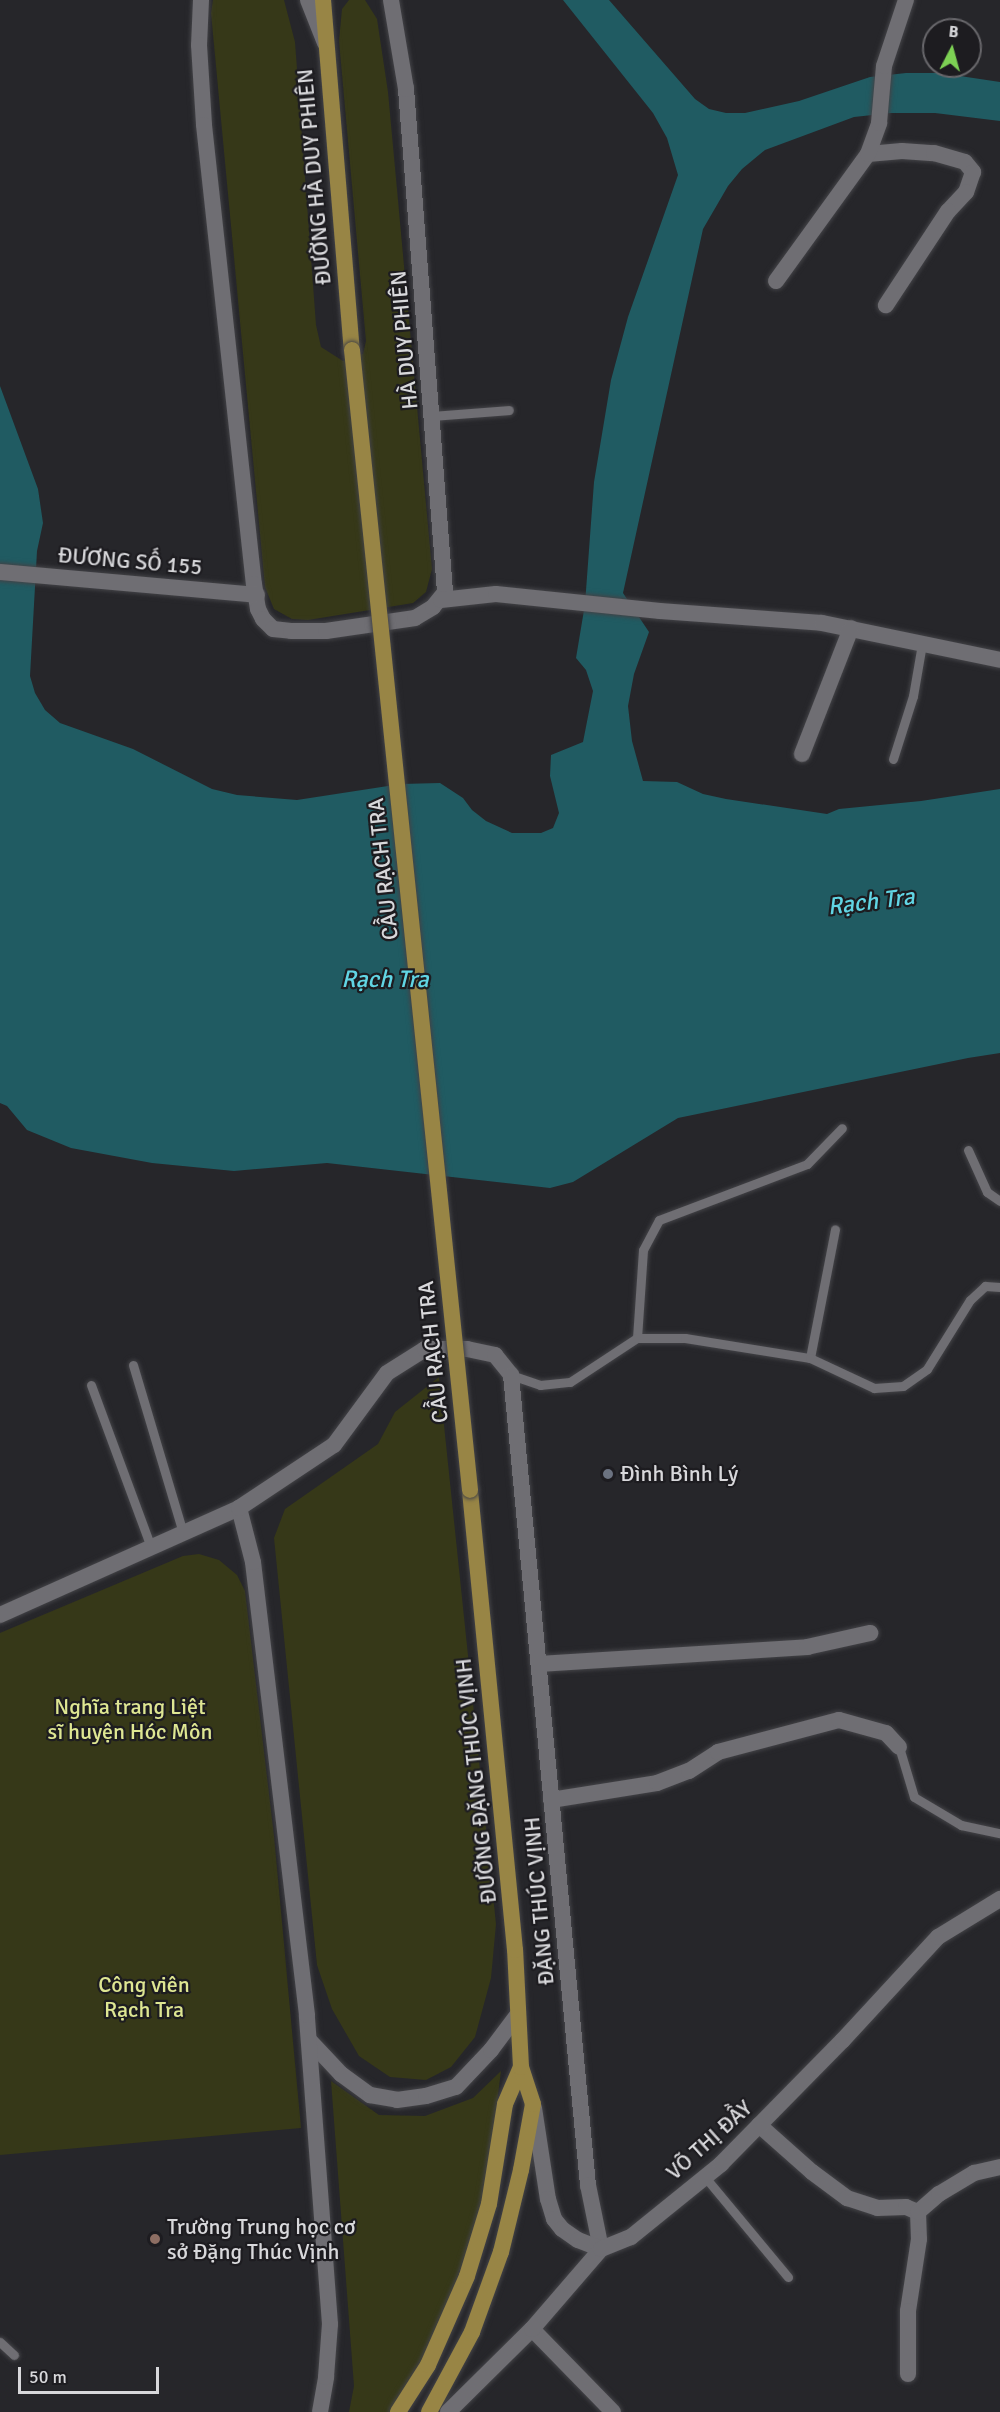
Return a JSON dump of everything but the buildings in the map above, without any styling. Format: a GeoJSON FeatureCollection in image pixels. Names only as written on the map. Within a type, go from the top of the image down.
{"type":"FeatureCollection","features":[{"type":"Feature","properties":{"kind":"main road","name":"ĐƯỜNG HÀ DUY PHIÊN"},"geometry":{"type":"LineString","coordinates":[[323,0],[352,350]]}},
{"type":"Feature","properties":{"kind":"main road","name":"CẦU RẠCH TRA"},"geometry":{"type":"LineString","coordinates":[[352,350],[470,1490]]}},
{"type":"Feature","properties":{"kind":"main road","name":"ĐƯỜNG ĐẶNG THÚC VỊNH"},"geometry":{"type":"LineString","coordinates":[[429,2412],[472,2332],[501,2252],[521,2170],[533,2104],[521,2067],[514,1939],[470,1490]]}},
{"type":"Feature","properties":{"kind":"main road","name":"ĐƯỜNG ĐẶNG THÚC VỊNH"},"geometry":{"type":"LineString","coordinates":[[398,2412],[428,2365],[467,2276],[489,2204],[504,2104],[521,2067]]}},
{"type":"Feature","properties":{"kind":"street"},"geometry":{"type":"LineString","coordinates":[[201,0],[199,45],[204,125],[256,596],[263,619],[273,629],[326,631],[415,618],[441,600],[496,594],[660,610],[791,619],[851,628],[1000,660]]}},
{"type":"Feature","properties":{"kind":"street"},"geometry":{"type":"LineString","coordinates":[[308,0],[325,44]]}},
{"type":"Feature","properties":{"kind":"street"},"geometry":{"type":"LineString","coordinates":[[325,44],[332,0]]}},
{"type":"Feature","properties":{"kind":"street","name":"HÀ DUY PHIÊN"},"geometry":{"type":"LineString","coordinates":[[391,0],[406,89],[446,584],[441,600]]}},
{"type":"Feature","properties":{"kind":"street"},"geometry":{"type":"LineString","coordinates":[[777,281],[868,154],[879,123],[884,66],[906,0]]}},
{"type":"Feature","properties":{"kind":"street"},"geometry":{"type":"LineString","coordinates":[[868,154],[902,151],[934,153],[965,162],[973,172],[966,192],[948,211],[886,305]]}},
{"type":"Feature","properties":{"kind":"street","name":"ĐƯƠNG SỐ 155"},"geometry":{"type":"LineString","coordinates":[[0,572],[256,596]]}},
{"type":"Feature","properties":{"kind":"street"},"geometry":{"type":"LineString","coordinates":[[802,754],[851,628]]}},
{"type":"Feature","properties":{"kind":"street"},"geometry":{"type":"LineString","coordinates":[[0,1615],[239,1508],[334,1445],[387,1373],[425,1349],[467,1349],[495,1354],[511,1375]]}},
{"type":"Feature","properties":{"kind":"street","name":"ĐẶNG THÚC VỊNH"},"geometry":{"type":"LineString","coordinates":[[511,1375],[588,2185],[601,2249]]}},
{"type":"Feature","properties":{"kind":"street"},"geometry":{"type":"LineString","coordinates":[[239,1508],[253,1562],[309,2040],[330,2324],[326,2377],[320,2412]]}},
{"type":"Feature","properties":{"kind":"street"},"geometry":{"type":"LineString","coordinates":[[538,1665],[807,1647],[870,1633]]}},
{"type":"Feature","properties":{"kind":"street"},"geometry":{"type":"LineString","coordinates":[[551,1800],[657,1783],[688,1771],[718,1752],[839,1720],[886,1733],[898,1747]]}},
{"type":"Feature","properties":{"kind":"street","name":"VÕ THỊ ĐẦY"},"geometry":{"type":"LineString","coordinates":[[448,2412],[532,2329],[601,2249],[632,2237],[722,2164],[842,2042],[938,1937],[1000,1899]]}},
{"type":"Feature","properties":{"kind":"street"},"geometry":{"type":"LineString","coordinates":[[309,2040],[341,2074],[370,2095],[397,2100],[426,2096],[456,2087],[492,2050],[518,2014]]}},
{"type":"Feature","properties":{"kind":"street"},"geometry":{"type":"LineString","coordinates":[[533,2104],[548,2199],[554,2219],[562,2229],[578,2240],[601,2249]]}},
{"type":"Feature","properties":{"kind":"street"},"geometry":{"type":"LineString","coordinates":[[759,2125],[812,2172],[847,2198],[877,2208],[906,2207],[918,2212]]}},
{"type":"Feature","properties":{"kind":"street"},"geometry":{"type":"LineString","coordinates":[[918,2212],[939,2194],[975,2173],[1000,2167]]}},
{"type":"Feature","properties":{"kind":"street"},"geometry":{"type":"LineString","coordinates":[[908,2374],[908,2311],[920,2239],[918,2212]]}},
{"type":"Feature","properties":{"kind":"street"},"geometry":{"type":"LineString","coordinates":[[532,2329],[613,2412]]}},
{"type":"Feature","properties":{"kind":"lane"},"geometry":{"type":"LineString","coordinates":[[433,416],[509,411]]}},
{"type":"Feature","properties":{"kind":"lane"},"geometry":{"type":"LineString","coordinates":[[893,759],[913,696],[922,644]]}},
{"type":"Feature","properties":{"kind":"lane"},"geometry":{"type":"LineString","coordinates":[[636,1338],[643,1250],[659,1220],[807,1164],[842,1128]]}},
{"type":"Feature","properties":{"kind":"lane"},"geometry":{"type":"LineString","coordinates":[[968,1150],[987,1192],[1000,1201]]}},
{"type":"Feature","properties":{"kind":"lane"},"geometry":{"type":"LineString","coordinates":[[810,1358],[835,1229]]}},
{"type":"Feature","properties":{"kind":"lane"},"geometry":{"type":"LineString","coordinates":[[511,1375],[540,1385],[570,1382],[636,1338],[685,1338],[810,1358],[874,1388],[903,1386],[927,1369],[970,1300],[986,1286],[1000,1287]]}},
{"type":"Feature","properties":{"kind":"lane"},"geometry":{"type":"LineString","coordinates":[[133,1365],[183,1533]]}},
{"type":"Feature","properties":{"kind":"lane"},"geometry":{"type":"LineString","coordinates":[[91,1385],[151,1547]]}},
{"type":"Feature","properties":{"kind":"lane"},"geometry":{"type":"LineString","coordinates":[[898,1747],[914,1797],[961,1825],[1000,1833]]}},
{"type":"Feature","properties":{"kind":"lane"},"geometry":{"type":"LineString","coordinates":[[705,2176],[788,2277]]}},
{"type":"Feature","properties":{"kind":"lane"},"geometry":{"type":"LineString","coordinates":[[0,2342],[14,2355]]}},
{"type":"Feature","properties":{"kind":"green space"},"geometry":{"type":"Polygon","coordinates":[[[213,0],[284,0],[295,42],[316,325],[321,347],[343,361],[363,354],[366,341],[339,41],[342,9],[349,0],[365,0],[377,19],[388,92],[432,569],[426,592],[413,603],[308,620],[292,619],[274,609],[265,587],[211,13],[213,0]]]}},
{"type":"Feature","properties":{"kind":"green space"},"geometry":{"type":"Polygon","coordinates":[[[439,1377],[496,1924],[491,1978],[475,2037],[451,2067],[426,2080],[390,2077],[359,2056],[332,2009],[317,1965],[274,1538],[285,1509],[378,1444],[395,1412],[439,1377]]]}},
{"type":"Feature","properties":{"kind":"green space"},"geometry":{"type":"Polygon","coordinates":[[[199,1554],[219,1560],[237,1575],[245,1591],[274,1836],[301,2128],[0,2155],[0,1633],[183,1556],[199,1554]]]}},
{"type":"Feature","properties":{"kind":"green space"},"geometry":{"type":"Polygon","coordinates":[[[501,2071],[485,2198],[454,2300],[405,2394],[390,2412],[349,2412],[354,2386],[331,2081],[379,2115],[425,2116],[473,2098],[501,2071]]]}},
{"type":"Feature","properties":{"kind":"water","name":"Rạch Tra"},"geometry":{"type":"Polygon","coordinates":[[[563,0],[609,0],[695,99],[709,109],[726,113],[745,113],[799,101],[870,77],[922,73],[922,78],[973,78],[1000,82],[1000,121],[935,113],[891,113],[854,117],[765,150],[742,169],[728,186],[703,229],[623,593],[649,632],[634,674],[628,706],[632,741],[643,781],[677,782],[703,794],[726,799],[827,814],[839,809],[921,801],[1000,789],[1000,1053],[678,1118],[573,1182],[550,1188],[327,1163],[234,1171],[152,1163],[71,1148],[27,1130],[7,1106],[0,1103],[0,386],[38,489],[43,523],[37,551],[30,676],[35,693],[45,710],[60,723],[133,749],[212,789],[237,795],[297,800],[401,784],[440,783],[463,798],[472,810],[486,821],[512,833],[541,833],[553,828],[559,813],[550,776],[551,755],[583,742],[593,691],[586,670],[576,658],[585,604],[594,482],[611,380],[628,317],[678,175],[667,138],[653,113],[563,0]]]}},
{"type":"Feature","properties":{"kind":"place","name":"Đình Bình Lý"},"geometry":{"type":"Point","coordinates":[608,1474]}},
{"type":"Feature","properties":{"kind":"place","name":"Trường Trung học cơ sở Đặng Thúc Vịnh"},"geometry":{"type":"Point","coordinates":[155,2239]}},
{"type":"Feature","properties":{"kind":"park label","name":"Nghĩa trang Liệt sĩ huyện Hóc Môn"},"geometry":{"type":"Point","coordinates":[130,1718]}},
{"type":"Feature","properties":{"kind":"park label","name":"Công viên Rạch Tra"},"geometry":{"type":"Point","coordinates":[144,1997]}}]}
